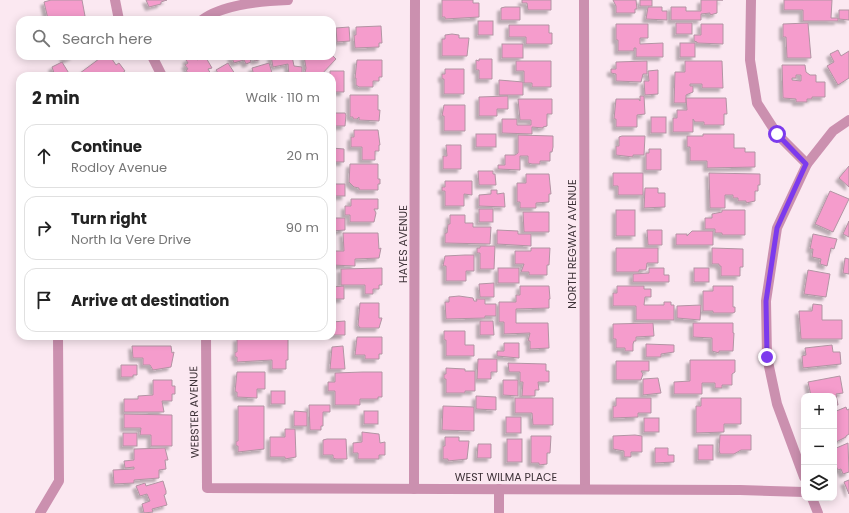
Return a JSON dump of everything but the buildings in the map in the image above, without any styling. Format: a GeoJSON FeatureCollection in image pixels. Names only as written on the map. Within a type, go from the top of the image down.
{"type":"FeatureCollection","features":[{"type":"Feature","properties":{"kind":"street"},"geometry":{"type":"LineString","coordinates":[[114,0],[118,16]]}},
{"type":"Feature","properties":{"kind":"street"},"geometry":{"type":"LineString","coordinates":[[207,16],[212,12],[264,1],[288,0]]}},
{"type":"Feature","properties":{"kind":"street","name":"HAYES AVENUE"},"geometry":{"type":"LineString","coordinates":[[414,489],[415,0]]}},
{"type":"Feature","properties":{"kind":"street","name":"NORTH REGWAY AVENUE"},"geometry":{"type":"LineString","coordinates":[[584,0],[585,489]]}},
{"type":"Feature","properties":{"kind":"street"},"geometry":{"type":"LineString","coordinates":[[751,0],[750,60],[757,103],[777,134],[806,164]]}},
{"type":"Feature","properties":{"kind":"street"},"geometry":{"type":"LineString","coordinates":[[156,60],[160,72]]}},
{"type":"Feature","properties":{"kind":"street"},"geometry":{"type":"LineString","coordinates":[[801,469],[777,404],[767,357],[766,301],[777,228],[806,164],[833,132],[849,120]]}},
{"type":"Feature","properties":{"kind":"street"},"geometry":{"type":"LineString","coordinates":[[40,513],[59,481],[58,340]]}},
{"type":"Feature","properties":{"kind":"street","name":"WEBSTER AVENUE"},"geometry":{"type":"LineString","coordinates":[[206,340],[207,488]]}},
{"type":"Feature","properties":{"kind":"street","name":"WEST WILMA PLACE"},"geometry":{"type":"LineString","coordinates":[[207,488],[740,490],[801,492]]}},
{"type":"Feature","properties":{"kind":"street"},"geometry":{"type":"LineString","coordinates":[[499,489],[499,513]]}},
{"type":"Feature","properties":{"kind":"street"},"geometry":{"type":"LineString","coordinates":[[813,501],[818,513]]}},
{"type":"Feature","properties":{"kind":"route"},"geometry":{"type":"LineString","coordinates":[[767,357],[766,301],[777,228],[806,164],[777,134]]}}]}
